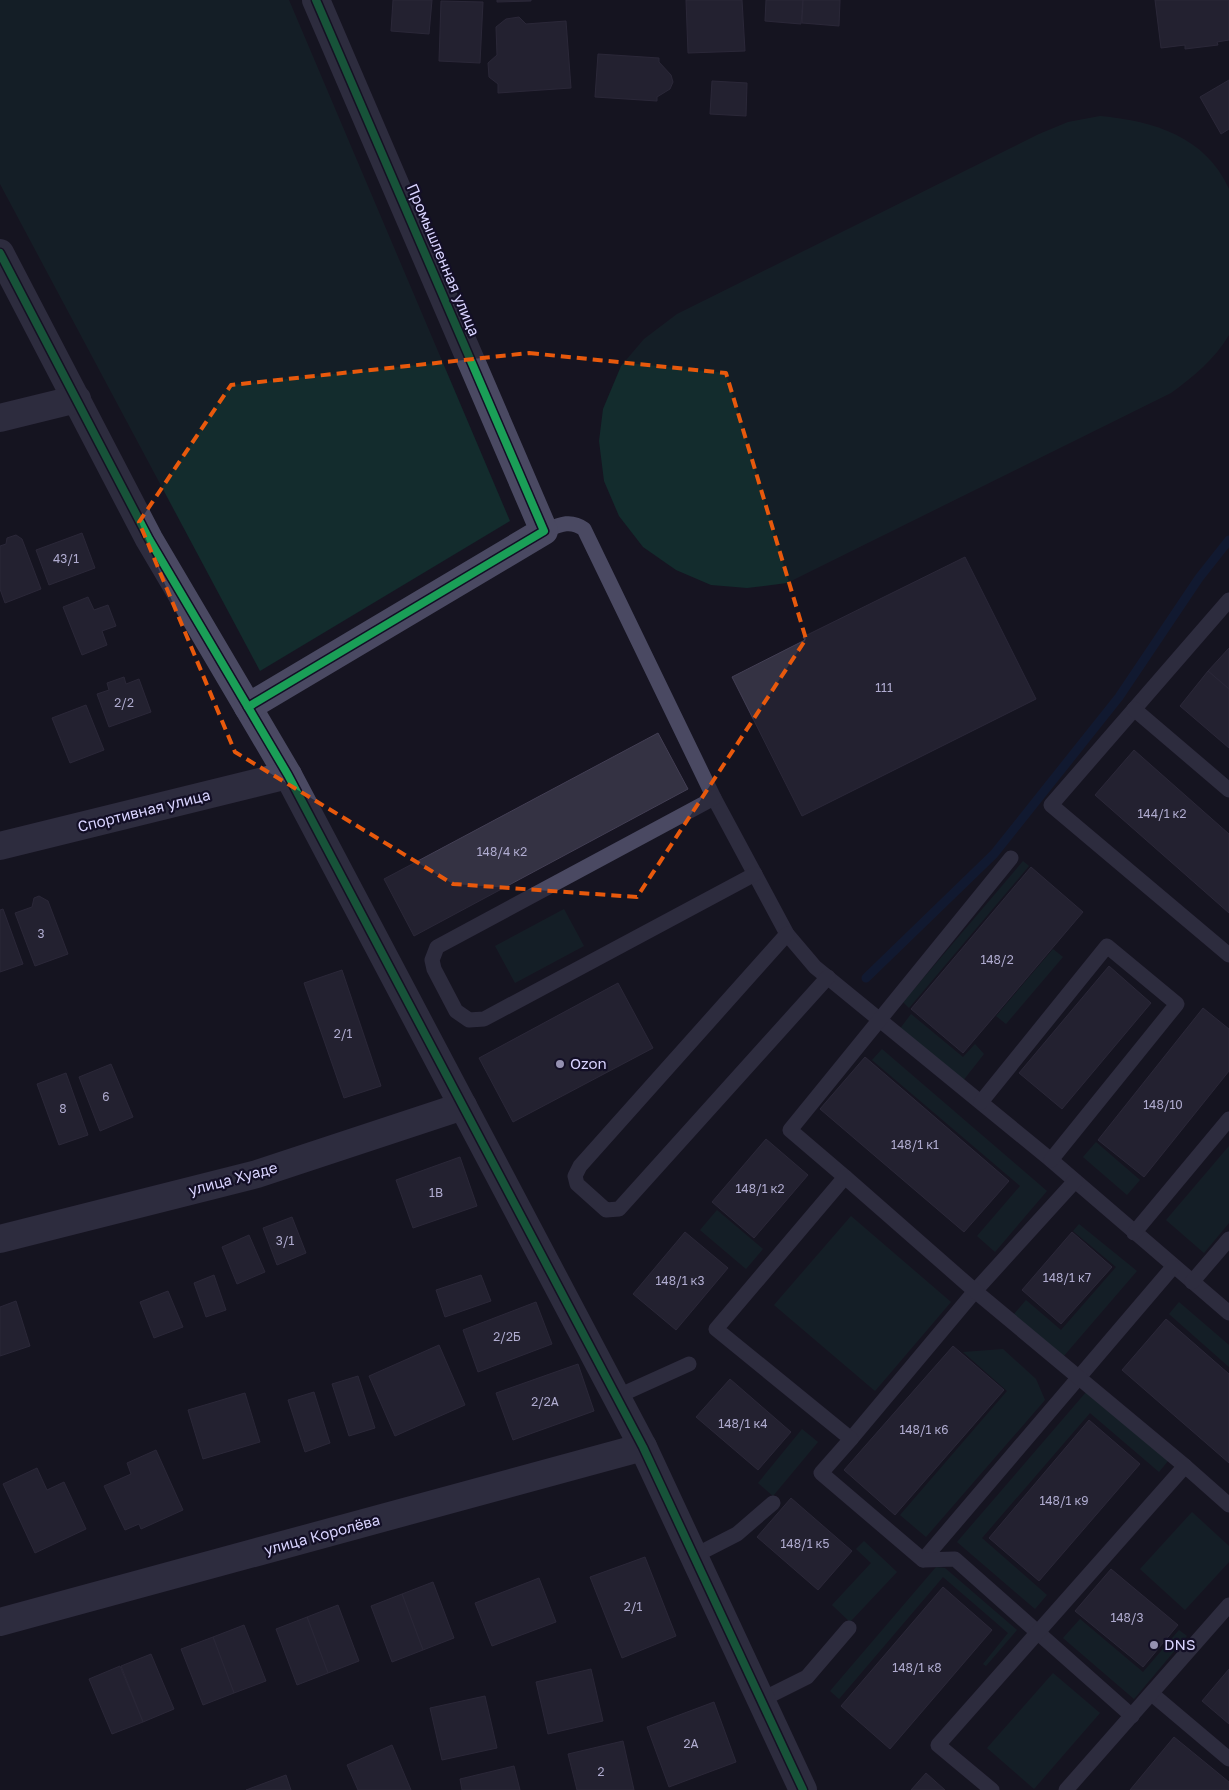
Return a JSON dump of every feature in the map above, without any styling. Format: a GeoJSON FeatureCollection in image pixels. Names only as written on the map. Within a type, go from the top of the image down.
{"type":"FeatureCollection","features":[{"type":"Feature","properties":{"kind":"street","name":"Промышленная улица"},"geometry":{"type":"LineString","coordinates":[[316,0],[544,531]]}},
{"type":"Feature","properties":{"kind":"street"},"geometry":{"type":"LineString","coordinates":[[0,253],[149,539],[288,775],[643,1447],[803,1790]]}},
{"type":"Feature","properties":{"kind":"street"},"geometry":{"type":"LineString","coordinates":[[0,418],[77,399]]}},
{"type":"Feature","properties":{"kind":"street"},"geometry":{"type":"LineString","coordinates":[[248,707],[544,531]]}},
{"type":"Feature","properties":{"kind":"street","name":"Спортивная улица"},"geometry":{"type":"LineString","coordinates":[[0,846],[288,775]]}},
{"type":"Feature","properties":{"kind":"street","name":"улица Хуаде"},"geometry":{"type":"LineString","coordinates":[[0,1239],[257,1174],[463,1106]]}},
{"type":"Feature","properties":{"kind":"street","name":"улица Королёва"},"geometry":{"type":"LineString","coordinates":[[0,1622],[643,1447]]}},
{"type":"Feature","properties":{"kind":"lane"},"geometry":{"type":"LineString","coordinates":[[544,531],[565,522],[578,524],[584,528],[714,798],[787,934],[805,957],[1075,1180],[1173,1267],[1229,1313]]}},
{"type":"Feature","properties":{"kind":"lane"},"geometry":{"type":"LineString","coordinates":[[1229,600],[1052,805],[1229,955]]}},
{"type":"Feature","properties":{"kind":"lane"},"geometry":{"type":"LineString","coordinates":[[1134,709],[1229,790]]}},
{"type":"Feature","properties":{"kind":"lane"},"geometry":{"type":"LineString","coordinates":[[714,798],[437,947],[432,960],[434,969],[456,1011],[469,1020],[484,1019],[755,874]]}},
{"type":"Feature","properties":{"kind":"lane"},"geometry":{"type":"LineString","coordinates":[[1011,858],[790,1130],[975,1291],[1229,1505]]}},
{"type":"Feature","properties":{"kind":"lane"},"geometry":{"type":"LineString","coordinates":[[787,934],[580,1166],[575,1176],[577,1184],[606,1210],[619,1209],[828,977]]}},
{"type":"Feature","properties":{"kind":"lane"},"geometry":{"type":"LineString","coordinates":[[981,1102],[1107,946],[1177,1004],[1051,1160]]}},
{"type":"Feature","properties":{"kind":"lane"},"geometry":{"type":"LineString","coordinates":[[1134,1233],[1229,1119]]}},
{"type":"Feature","properties":{"kind":"lane"},"geometry":{"type":"LineString","coordinates":[[845,1177],[716,1329],[851,1439]]}},
{"type":"Feature","properties":{"kind":"lane"},"geometry":{"type":"LineString","coordinates":[[1075,1180],[975,1291],[821,1473],[923,1560],[956,1559],[1132,1716]]}},
{"type":"Feature","properties":{"kind":"lane"},"geometry":{"type":"LineString","coordinates":[[1192,1282],[1229,1239]]}},
{"type":"Feature","properties":{"kind":"lane"},"geometry":{"type":"LineString","coordinates":[[923,1560],[1173,1267]]}},
{"type":"Feature","properties":{"kind":"lane"},"geometry":{"type":"LineString","coordinates":[[616,1397],[689,1364]]}},
{"type":"Feature","properties":{"kind":"lane"},"geometry":{"type":"LineString","coordinates":[[992,1790],[938,1745],[1184,1466]]}},
{"type":"Feature","properties":{"kind":"lane"},"geometry":{"type":"LineString","coordinates":[[694,1556],[737,1534],[773,1503]]}},
{"type":"Feature","properties":{"kind":"lane"},"geometry":{"type":"LineString","coordinates":[[1066,1790],[1229,1605]]}},
{"type":"Feature","properties":{"kind":"lane"},"geometry":{"type":"LineString","coordinates":[[761,1700],[807,1677],[849,1628]]}},
{"type":"Feature","properties":{"kind":"lane"},"geometry":{"type":"LineString","coordinates":[[1152,1694],[1229,1759]]}},
{"type":"Feature","properties":{"kind":"highlighted area"},"geometry":{"type":"Polygon","coordinates":[[[529,353],[726,373],[806,639],[637,897],[453,884],[235,752],[139,522],[231,385],[529,353]]]}},
{"type":"Feature","properties":{"kind":"green space"},"geometry":{"type":"Polygon","coordinates":[[[0,0],[289,0],[510,521],[260,671],[0,184],[0,0]]]}},
{"type":"Feature","properties":{"kind":"green space"},"geometry":{"type":"Polygon","coordinates":[[[1100,116],[1139,122],[1175,134],[1192,144],[1206,156],[1219,171],[1229,189],[1229,335],[1203,367],[1171,393],[787,583],[747,588],[711,585],[676,570],[643,547],[619,516],[604,481],[599,441],[603,409],[621,366],[644,339],[677,314],[1039,134],[1068,122],[1100,116]]]}},
{"type":"Feature","properties":{"kind":"green space"},"geometry":{"type":"Polygon","coordinates":[[[1023,861],[1029,866],[909,1008],[903,1002],[1023,861]]]}},
{"type":"Feature","properties":{"kind":"green space"},"geometry":{"type":"Polygon","coordinates":[[[564,909],[584,946],[515,983],[495,946],[564,909]]]}},
{"type":"Feature","properties":{"kind":"green space"},"geometry":{"type":"Polygon","coordinates":[[[1053,949],[1063,957],[1006,1024],[996,1016],[1053,949]]]}},
{"type":"Feature","properties":{"kind":"green space"},"geometry":{"type":"Polygon","coordinates":[[[911,1014],[963,1057],[975,1044],[984,1054],[962,1082],[899,1030],[911,1014]]]}},
{"type":"Feature","properties":{"kind":"green space"},"geometry":{"type":"Polygon","coordinates":[[[882,1049],[1047,1191],[995,1252],[977,1236],[1020,1186],[872,1060],[882,1049]]]}},
{"type":"Feature","properties":{"kind":"green space"},"geometry":{"type":"Polygon","coordinates":[[[1096,1142],[1140,1180],[1127,1195],[1083,1157],[1096,1142]]]}},
{"type":"Feature","properties":{"kind":"green space"},"geometry":{"type":"Polygon","coordinates":[[[1229,1146],[1229,1223],[1204,1253],[1166,1220],[1229,1146]]]}},
{"type":"Feature","properties":{"kind":"green space"},"geometry":{"type":"Polygon","coordinates":[[[717,1210],[763,1249],[746,1269],[700,1230],[717,1210]]]}},
{"type":"Feature","properties":{"kind":"green space"},"geometry":{"type":"Polygon","coordinates":[[[851,1216],[951,1302],[875,1391],[774,1305],[851,1216]]]}},
{"type":"Feature","properties":{"kind":"green space"},"geometry":{"type":"Polygon","coordinates":[[[1079,1224],[1137,1271],[1063,1357],[1014,1314],[1026,1300],[1061,1330],[1116,1267],[1073,1231],[1079,1224]]]}},
{"type":"Feature","properties":{"kind":"green space"},"geometry":{"type":"Polygon","coordinates":[[[1179,1302],[1229,1345],[1229,1367],[1169,1314],[1179,1302]]]}},
{"type":"Feature","properties":{"kind":"green space"},"geometry":{"type":"Polygon","coordinates":[[[1003,1349],[1036,1379],[1045,1400],[926,1537],[900,1515],[1007,1391],[963,1352],[1003,1349]]]}},
{"type":"Feature","properties":{"kind":"green space"},"geometry":{"type":"Polygon","coordinates":[[[1087,1391],[1168,1461],[1159,1472],[1090,1413],[982,1538],[1047,1595],[1035,1609],[957,1542],[1087,1391]]]}},
{"type":"Feature","properties":{"kind":"green space"},"geometry":{"type":"Polygon","coordinates":[[[802,1429],[818,1442],[773,1496],[758,1483],[802,1429]]]}},
{"type":"Feature","properties":{"kind":"green space"},"geometry":{"type":"Polygon","coordinates":[[[1192,1512],[1229,1546],[1229,1562],[1185,1610],[1140,1569],[1192,1512]]]}},
{"type":"Feature","properties":{"kind":"green space"},"geometry":{"type":"Polygon","coordinates":[[[864,1541],[897,1572],[850,1622],[832,1605],[871,1563],[856,1549],[864,1541]]]}},
{"type":"Feature","properties":{"kind":"green space"},"geometry":{"type":"Polygon","coordinates":[[[936,1567],[945,1568],[1017,1630],[986,1666],[983,1664],[1008,1633],[943,1577],[839,1699],[830,1691],[936,1567]]]}},
{"type":"Feature","properties":{"kind":"green space"},"geometry":{"type":"Polygon","coordinates":[[[1080,1619],[1143,1672],[1179,1630],[1187,1636],[1134,1699],[1063,1638],[1080,1619]]]}},
{"type":"Feature","properties":{"kind":"green space"},"geometry":{"type":"Polygon","coordinates":[[[1053,1673],[1100,1713],[1034,1789],[987,1748],[1053,1673]]]}},
{"type":"Feature","properties":{"kind":"building"},"geometry":{"type":"Polygon","coordinates":[[[393,0],[432,0],[429,34],[391,31],[393,0]]]}},
{"type":"Feature","properties":{"kind":"building"},"geometry":{"type":"Polygon","coordinates":[[[497,0],[531,0],[531,1],[497,2],[497,0]]]}},
{"type":"Feature","properties":{"kind":"building"},"geometry":{"type":"Polygon","coordinates":[[[686,0],[742,0],[745,51],[688,53],[686,0]]]}},
{"type":"Feature","properties":{"kind":"building"},"geometry":{"type":"Polygon","coordinates":[[[766,0],[803,0],[801,24],[765,21],[766,0]]]}},
{"type":"Feature","properties":{"kind":"building"},"geometry":{"type":"Polygon","coordinates":[[[803,0],[840,0],[839,26],[802,23],[803,0]]]}},
{"type":"Feature","properties":{"kind":"building"},"geometry":{"type":"Polygon","coordinates":[[[1155,0],[1229,0],[1229,40],[1217,42],[1218,45],[1185,49],[1185,45],[1161,48],[1155,0]]]}},
{"type":"Feature","properties":{"kind":"building"},"geometry":{"type":"Polygon","coordinates":[[[441,1],[483,2],[480,63],[439,61],[441,1]]]}},
{"type":"Feature","properties":{"kind":"building"},"geometry":{"type":"Polygon","coordinates":[[[519,17],[526,24],[566,21],[571,88],[498,93],[498,84],[489,77],[488,63],[497,55],[496,27],[506,19],[519,17]]]}},
{"type":"Feature","properties":{"kind":"building"},"geometry":{"type":"Polygon","coordinates":[[[598,54],[659,58],[659,62],[671,75],[673,82],[670,89],[657,97],[657,101],[595,97],[598,54]]]}},
{"type":"Feature","properties":{"kind":"building"},"geometry":{"type":"Polygon","coordinates":[[[1229,80],[1229,129],[1221,134],[1200,97],[1229,80]]]}},
{"type":"Feature","properties":{"kind":"building"},"geometry":{"type":"Polygon","coordinates":[[[712,81],[747,83],[746,116],[710,114],[712,81]]]}},
{"type":"Feature","properties":{"kind":"building"},"geometry":{"type":"Polygon","coordinates":[[[82,533],[95,568],[49,585],[36,550],[82,533]]]}},
{"type":"Feature","properties":{"kind":"building"},"geometry":{"type":"Polygon","coordinates":[[[16,535],[22,539],[41,589],[5,603],[0,589],[0,546],[6,544],[7,538],[16,535]]]}},
{"type":"Feature","properties":{"kind":"building"},"geometry":{"type":"Polygon","coordinates":[[[965,557],[1036,699],[802,816],[732,677],[805,640],[803,637],[965,557]]]}},
{"type":"Feature","properties":{"kind":"building"},"geometry":{"type":"Polygon","coordinates":[[[88,597],[94,610],[108,605],[116,626],[102,631],[107,645],[82,655],[63,607],[88,597]]]}},
{"type":"Feature","properties":{"kind":"building"},"geometry":{"type":"Polygon","coordinates":[[[1229,648],[1229,689],[1208,671],[1229,648]]]}},
{"type":"Feature","properties":{"kind":"building"},"geometry":{"type":"Polygon","coordinates":[[[1208,671],[1229,689],[1229,748],[1180,706],[1208,671]]]}},
{"type":"Feature","properties":{"kind":"building"},"geometry":{"type":"Polygon","coordinates":[[[124,677],[126,684],[139,679],[151,712],[109,727],[97,694],[109,690],[107,683],[124,677]]]}},
{"type":"Feature","properties":{"kind":"building"},"geometry":{"type":"Polygon","coordinates":[[[86,705],[104,750],[70,763],[52,718],[86,705]]]}},
{"type":"Feature","properties":{"kind":"building"},"geometry":{"type":"Polygon","coordinates":[[[658,733],[688,789],[414,936],[384,879],[658,733]]]}},
{"type":"Feature","properties":{"kind":"building"},"geometry":{"type":"Polygon","coordinates":[[[1134,750],[1229,834],[1229,913],[1095,795],[1134,750]]]}},
{"type":"Feature","properties":{"kind":"building"},"geometry":{"type":"Polygon","coordinates":[[[1031,867],[1083,912],[963,1053],[911,1009],[1031,867]]]}},
{"type":"Feature","properties":{"kind":"building"},"geometry":{"type":"Polygon","coordinates":[[[39,896],[48,901],[68,954],[35,966],[15,913],[32,907],[34,898],[39,896]]]}},
{"type":"Feature","properties":{"kind":"building"},"geometry":{"type":"Polygon","coordinates":[[[3,909],[23,964],[0,972],[0,910],[3,909]]]}},
{"type":"Feature","properties":{"kind":"building"},"geometry":{"type":"Polygon","coordinates":[[[1109,966],[1151,1003],[1062,1109],[1019,1073],[1109,966]]]}},
{"type":"Feature","properties":{"kind":"building"},"geometry":{"type":"Polygon","coordinates":[[[342,970],[381,1086],[344,1098],[304,983],[342,970]]]}},
{"type":"Feature","properties":{"kind":"building"},"geometry":{"type":"Polygon","coordinates":[[[618,983],[653,1048],[513,1122],[479,1058],[618,983]]]}},
{"type":"Feature","properties":{"kind":"building"},"geometry":{"type":"Polygon","coordinates":[[[1203,1008],[1229,1029],[1229,1071],[1144,1177],[1098,1140],[1203,1008]]]}},
{"type":"Feature","properties":{"kind":"building"},"geometry":{"type":"Polygon","coordinates":[[[865,1057],[1009,1181],[964,1232],[820,1109],[865,1057]]]}},
{"type":"Feature","properties":{"kind":"building"},"geometry":{"type":"Polygon","coordinates":[[[111,1064],[133,1117],[100,1131],[79,1077],[111,1064]]]}},
{"type":"Feature","properties":{"kind":"building"},"geometry":{"type":"Polygon","coordinates":[[[66,1073],[88,1135],[59,1145],[37,1084],[66,1073]]]}},
{"type":"Feature","properties":{"kind":"building"},"geometry":{"type":"Polygon","coordinates":[[[766,1139],[808,1175],[754,1238],[712,1202],[766,1139]]]}},
{"type":"Feature","properties":{"kind":"building"},"geometry":{"type":"Polygon","coordinates":[[[460,1157],[477,1206],[413,1228],[396,1180],[460,1157]]]}},
{"type":"Feature","properties":{"kind":"building"},"geometry":{"type":"Polygon","coordinates":[[[292,1217],[306,1253],[277,1265],[263,1228],[292,1217]]]}},
{"type":"Feature","properties":{"kind":"building"},"geometry":{"type":"Polygon","coordinates":[[[685,1232],[728,1268],[676,1330],[633,1294],[685,1232]]]}},
{"type":"Feature","properties":{"kind":"building"},"geometry":{"type":"Polygon","coordinates":[[[1072,1232],[1112,1267],[1061,1324],[1022,1290],[1072,1232]]]}},
{"type":"Feature","properties":{"kind":"building"},"geometry":{"type":"Polygon","coordinates":[[[249,1235],[265,1272],[237,1284],[222,1247],[249,1235]]]}},
{"type":"Feature","properties":{"kind":"building"},"geometry":{"type":"Polygon","coordinates":[[[214,1275],[226,1310],[206,1317],[194,1283],[214,1275]]]}},
{"type":"Feature","properties":{"kind":"building"},"geometry":{"type":"Polygon","coordinates":[[[481,1275],[491,1301],[445,1317],[436,1290],[481,1275]]]}},
{"type":"Feature","properties":{"kind":"building"},"geometry":{"type":"Polygon","coordinates":[[[168,1291],[183,1327],[154,1338],[140,1302],[168,1291]]]}},
{"type":"Feature","properties":{"kind":"building"},"geometry":{"type":"Polygon","coordinates":[[[16,1301],[30,1346],[0,1356],[0,1307],[16,1301]]]}},
{"type":"Feature","properties":{"kind":"building"},"geometry":{"type":"Polygon","coordinates":[[[536,1302],[552,1344],[478,1372],[463,1330],[536,1302]]]}},
{"type":"Feature","properties":{"kind":"building"},"geometry":{"type":"Polygon","coordinates":[[[1166,1319],[1229,1374],[1229,1463],[1122,1370],[1166,1319]]]}},
{"type":"Feature","properties":{"kind":"building"},"geometry":{"type":"Polygon","coordinates":[[[439,1345],[465,1405],[395,1436],[369,1376],[439,1345]]]}},
{"type":"Feature","properties":{"kind":"building"},"geometry":{"type":"Polygon","coordinates":[[[953,1346],[1004,1390],[895,1515],[844,1470],[953,1346]]]}},
{"type":"Feature","properties":{"kind":"building"},"geometry":{"type":"Polygon","coordinates":[[[578,1364],[594,1411],[513,1440],[496,1393],[578,1364]]]}},
{"type":"Feature","properties":{"kind":"building"},"geometry":{"type":"Polygon","coordinates":[[[358,1376],[375,1428],[349,1436],[332,1384],[358,1376]]]}},
{"type":"Feature","properties":{"kind":"building"},"geometry":{"type":"Polygon","coordinates":[[[730,1379],[791,1432],[758,1470],[696,1417],[730,1379]]]}},
{"type":"Feature","properties":{"kind":"building"},"geometry":{"type":"Polygon","coordinates":[[[314,1392],[330,1443],[305,1452],[288,1400],[314,1392]]]}},
{"type":"Feature","properties":{"kind":"building"},"geometry":{"type":"Polygon","coordinates":[[[245,1393],[260,1442],[203,1459],[188,1410],[245,1393]]]}},
{"type":"Feature","properties":{"kind":"building"},"geometry":{"type":"Polygon","coordinates":[[[1089,1420],[1140,1464],[1039,1581],[989,1538],[1089,1420]]]}},
{"type":"Feature","properties":{"kind":"building"},"geometry":{"type":"Polygon","coordinates":[[[156,1450],[183,1510],[141,1529],[139,1524],[125,1530],[104,1486],[131,1474],[127,1463],[156,1450]]]}},
{"type":"Feature","properties":{"kind":"building"},"geometry":{"type":"Polygon","coordinates":[[[37,1468],[47,1490],[64,1482],[86,1529],[35,1553],[3,1484],[37,1468]]]}},
{"type":"Feature","properties":{"kind":"building"},"geometry":{"type":"Polygon","coordinates":[[[791,1498],[852,1551],[818,1590],[757,1537],[791,1498]]]}},
{"type":"Feature","properties":{"kind":"building"},"geometry":{"type":"Polygon","coordinates":[[[645,1557],[676,1636],[622,1658],[590,1577],[645,1557]]]}},
{"type":"Feature","properties":{"kind":"building"},"geometry":{"type":"Polygon","coordinates":[[[1111,1569],[1178,1625],[1143,1667],[1075,1611],[1111,1569]]]}},
{"type":"Feature","properties":{"kind":"building"},"geometry":{"type":"Polygon","coordinates":[[[539,1578],[556,1622],[492,1646],[475,1603],[539,1578]]]}},
{"type":"Feature","properties":{"kind":"building"},"geometry":{"type":"Polygon","coordinates":[[[433,1582],[454,1638],[423,1650],[402,1594],[433,1582]]]}},
{"type":"Feature","properties":{"kind":"building"},"geometry":{"type":"Polygon","coordinates":[[[943,1587],[992,1630],[890,1749],[841,1706],[943,1587]]]}},
{"type":"Feature","properties":{"kind":"building"},"geometry":{"type":"Polygon","coordinates":[[[402,1594],[423,1650],[392,1662],[371,1606],[402,1594]]]}},
{"type":"Feature","properties":{"kind":"building"},"geometry":{"type":"Polygon","coordinates":[[[338,1605],[359,1661],[328,1673],[307,1617],[338,1605]]]}},
{"type":"Feature","properties":{"kind":"building"},"geometry":{"type":"Polygon","coordinates":[[[307,1617],[328,1673],[297,1685],[276,1629],[307,1617]]]}},
{"type":"Feature","properties":{"kind":"building"},"geometry":{"type":"Polygon","coordinates":[[[244,1625],[266,1681],[234,1693],[213,1637],[244,1625]]]}},
{"type":"Feature","properties":{"kind":"building"},"geometry":{"type":"Polygon","coordinates":[[[213,1637],[234,1693],[203,1705],[181,1649],[213,1637]]]}},
{"type":"Feature","properties":{"kind":"building"},"geometry":{"type":"Polygon","coordinates":[[[151,1654],[174,1709],[143,1722],[121,1666],[151,1654]]]}},
{"type":"Feature","properties":{"kind":"building"},"geometry":{"type":"Polygon","coordinates":[[[120,1666],[143,1722],[112,1734],[89,1679],[120,1666]]]}},
{"type":"Feature","properties":{"kind":"building"},"geometry":{"type":"Polygon","coordinates":[[[591,1669],[603,1721],[548,1734],[536,1682],[591,1669]]]}},
{"type":"Feature","properties":{"kind":"building"},"geometry":{"type":"Polygon","coordinates":[[[1229,1669],[1229,1724],[1202,1701],[1229,1669]]]}},
{"type":"Feature","properties":{"kind":"building"},"geometry":{"type":"Polygon","coordinates":[[[485,1696],[497,1748],[442,1760],[430,1708],[485,1696]]]}},
{"type":"Feature","properties":{"kind":"building"},"geometry":{"type":"Polygon","coordinates":[[[714,1702],[736,1762],[669,1787],[647,1727],[714,1702]]]}},
{"type":"Feature","properties":{"kind":"building"},"geometry":{"type":"Polygon","coordinates":[[[1174,1737],[1229,1782],[1229,1790],[1130,1790],[1174,1737]]]}},
{"type":"Feature","properties":{"kind":"building"},"geometry":{"type":"Polygon","coordinates":[[[623,1741],[634,1790],[577,1790],[568,1754],[623,1741]]]}},
{"type":"Feature","properties":{"kind":"building"},"geometry":{"type":"Polygon","coordinates":[[[392,1745],[411,1790],[358,1790],[347,1765],[392,1745]]]}},
{"type":"Feature","properties":{"kind":"building"},"geometry":{"type":"Polygon","coordinates":[[[514,1766],[520,1790],[462,1790],[460,1779],[514,1766]]]}},
{"type":"Feature","properties":{"kind":"building"},"geometry":{"type":"Polygon","coordinates":[[[926,1773],[945,1790],[911,1790],[926,1773]]]}},
{"type":"Feature","properties":{"kind":"building"},"geometry":{"type":"Polygon","coordinates":[[[286,1775],[291,1790],[246,1790],[286,1775]]]}},
{"type":"Feature","properties":{"kind":"waterway"},"geometry":{"type":"LineString","coordinates":[[866,978],[994,854],[1119,697],[1199,578],[1229,540]]}},
{"type":"Feature","properties":{"kind":"cycle path"},"geometry":{"type":"LineString","coordinates":[[248,707],[544,531],[316,0]]}},
{"type":"Feature","properties":{"kind":"cycle path"},"geometry":{"type":"LineString","coordinates":[[0,253],[149,539],[288,775],[643,1447],[803,1790]]}},
{"type":"Feature","properties":{"kind":"place","name":"Ozon"},"geometry":{"type":"Point","coordinates":[560,1064]}},
{"type":"Feature","properties":{"kind":"place","name":"DNS"},"geometry":{"type":"Point","coordinates":[1154,1645]}}]}
